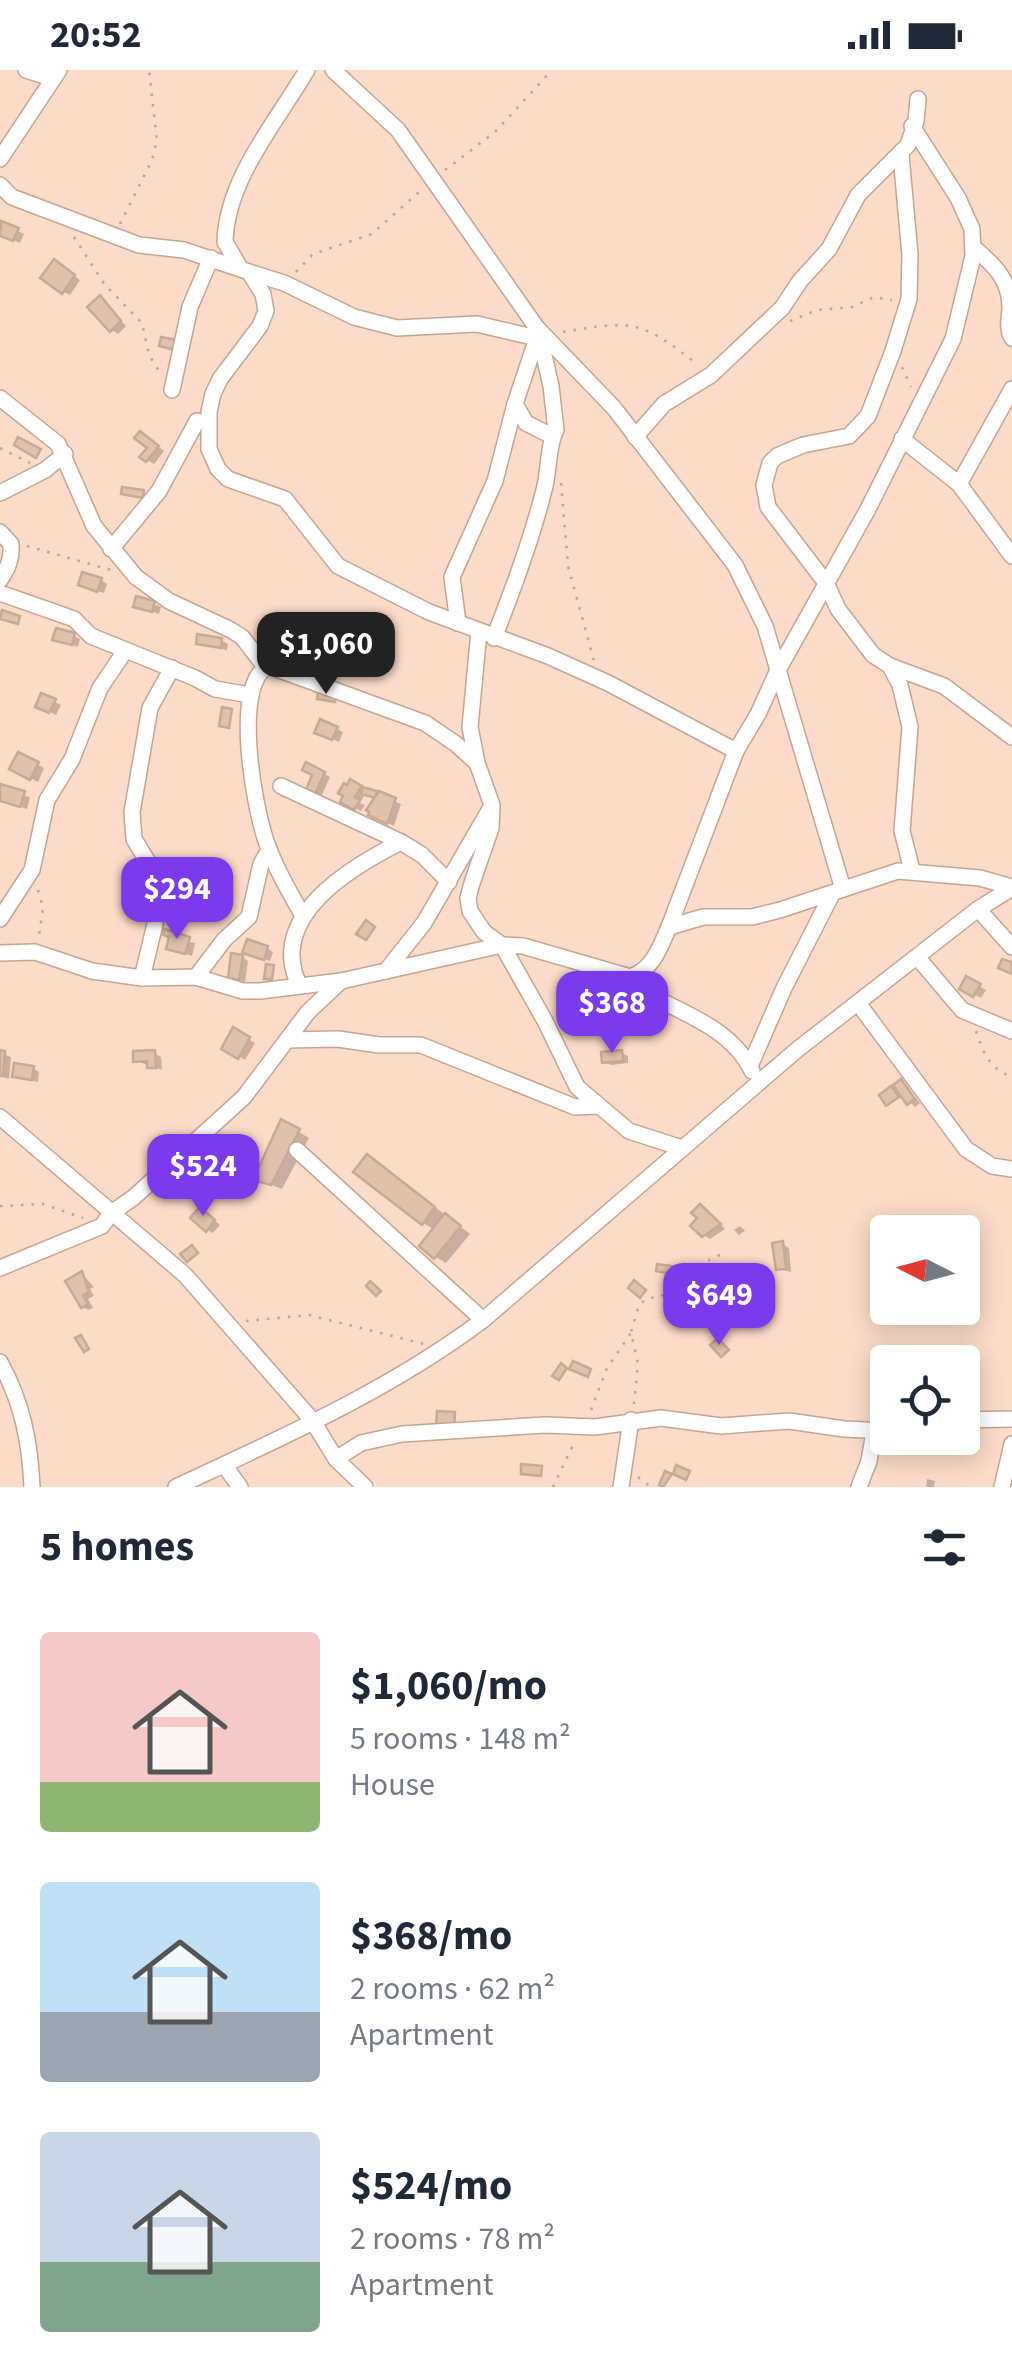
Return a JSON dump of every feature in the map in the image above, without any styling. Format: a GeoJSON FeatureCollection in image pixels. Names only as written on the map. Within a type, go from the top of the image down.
{"type":"FeatureCollection","features":[{"type":"Feature","properties":{"kind":"street"},"geometry":{"type":"LineString","coordinates":[[0,159],[55,74],[26,70]]}},
{"type":"Feature","properties":{"kind":"street"},"geometry":{"type":"LineString","coordinates":[[307,70],[237,192],[226,242],[263,294],[266,311],[260,326],[213,394],[208,412],[208,448],[218,469],[232,482],[285,499],[338,566],[399,598],[548,656],[736,751]]}},
{"type":"Feature","properties":{"kind":"street"},"geometry":{"type":"LineString","coordinates":[[334,70],[398,130],[539,335],[585,374],[735,566],[765,626],[837,892],[784,988],[750,1066]]}},
{"type":"Feature","properties":{"kind":"street"},"geometry":{"type":"LineString","coordinates":[[635,436],[664,404],[711,374],[770,322],[829,250],[858,195],[901,154],[913,134],[918,99]]}},
{"type":"Feature","properties":{"kind":"street"},"geometry":{"type":"LineString","coordinates":[[0,953],[36,952],[92,970],[142,978],[196,977],[244,991],[342,981],[502,946],[522,946],[630,977],[644,970],[654,960],[670,927],[736,751],[953,339],[973,246],[972,229],[965,210],[912,126]]}},
{"type":"Feature","properties":{"kind":"street"},"geometry":{"type":"LineString","coordinates":[[901,154],[910,255],[909,299],[894,352],[868,416],[858,430],[837,440],[789,449],[770,463],[764,476],[768,507],[826,583],[847,623],[873,655],[890,666],[944,686],[1012,736]]}},
{"type":"Feature","properties":{"kind":"street"},"geometry":{"type":"LineString","coordinates":[[0,185],[12,196],[70,221],[139,245],[176,248],[244,269],[354,317],[397,328],[477,324],[539,335]]}},
{"type":"Feature","properties":{"kind":"street"},"geometry":{"type":"LineString","coordinates":[[973,246],[1004,279],[1009,298],[1008,332],[1012,338]]}},
{"type":"Feature","properties":{"kind":"street"},"geometry":{"type":"LineString","coordinates":[[172,390],[190,308],[211,258]]}},
{"type":"Feature","properties":{"kind":"street"},"geometry":{"type":"LineString","coordinates":[[458,623],[452,577],[495,481],[514,404],[539,335]]}},
{"type":"Feature","properties":{"kind":"street"},"geometry":{"type":"LineString","coordinates":[[539,335],[556,430],[537,516],[486,634],[470,707],[476,764],[492,805],[489,841],[468,898],[474,920],[502,946],[577,1087],[635,1134],[682,1148]]}},
{"type":"Feature","properties":{"kind":"street"},"geometry":{"type":"LineString","coordinates":[[959,484],[1012,389]]}},
{"type":"Feature","properties":{"kind":"street"},"geometry":{"type":"LineString","coordinates":[[0,398],[58,444],[90,519],[136,578],[170,601],[231,630],[268,666],[425,723],[456,744],[476,764]]}},
{"type":"Feature","properties":{"kind":"street"},"geometry":{"type":"LineString","coordinates":[[514,404],[526,423],[552,436]]}},
{"type":"Feature","properties":{"kind":"street"},"geometry":{"type":"LineString","coordinates":[[111,549],[153,500],[197,422]]}},
{"type":"Feature","properties":{"kind":"street"},"geometry":{"type":"LineString","coordinates":[[902,440],[959,484],[1012,556]]}},
{"type":"Feature","properties":{"kind":"street"},"geometry":{"type":"LineString","coordinates":[[0,493],[45,470],[65,454]]}},
{"type":"Feature","properties":{"kind":"street"},"geometry":{"type":"LineString","coordinates":[[0,580],[8,567],[6,538]]}},
{"type":"Feature","properties":{"kind":"street"},"geometry":{"type":"LineString","coordinates":[[0,593],[74,618],[91,636],[215,689],[250,695]]}},
{"type":"Feature","properties":{"kind":"street"},"geometry":{"type":"LineString","coordinates":[[0,919],[32,870],[46,800],[72,759],[100,688],[125,651]]}},
{"type":"Feature","properties":{"kind":"street"},"geometry":{"type":"LineString","coordinates":[[268,666],[257,674],[250,695],[251,764],[270,850],[303,916]]}},
{"type":"Feature","properties":{"kind":"street"},"geometry":{"type":"LineString","coordinates":[[890,666],[906,703],[910,728],[902,832],[912,870]]}},
{"type":"Feature","properties":{"kind":"street"},"geometry":{"type":"LineString","coordinates":[[142,978],[155,924],[158,887],[154,872],[134,839],[132,812],[150,708],[172,668]]}},
{"type":"Feature","properties":{"kind":"street"},"geometry":{"type":"LineString","coordinates":[[281,786],[400,842],[422,855],[449,882]]}},
{"type":"Feature","properties":{"kind":"street"},"geometry":{"type":"LineString","coordinates":[[386,971],[424,923],[492,805]]}},
{"type":"Feature","properties":{"kind":"street"},"geometry":{"type":"LineString","coordinates":[[299,986],[292,952],[294,933],[303,916],[314,901],[374,855],[400,842]]}},
{"type":"Feature","properties":{"kind":"street"},"geometry":{"type":"LineString","coordinates":[[196,977],[224,940],[249,916],[261,864],[270,850]]}},
{"type":"Feature","properties":{"kind":"street"},"geometry":{"type":"LineString","coordinates":[[670,927],[703,917],[752,916],[898,871],[980,878],[1012,887]]}},
{"type":"Feature","properties":{"kind":"street"},"geometry":{"type":"LineString","coordinates":[[176,1487],[399,1378],[444,1350],[757,1084],[978,909],[1012,887]]}},
{"type":"Feature","properties":{"kind":"street"},"geometry":{"type":"LineString","coordinates":[[978,909],[1012,947]]}},
{"type":"Feature","properties":{"kind":"street"},"geometry":{"type":"LineString","coordinates":[[918,958],[956,1004],[1012,1031]]}},
{"type":"Feature","properties":{"kind":"street"},"geometry":{"type":"LineString","coordinates":[[614,974],[719,1033],[750,1066],[757,1084]]}},
{"type":"Feature","properties":{"kind":"street"},"geometry":{"type":"LineString","coordinates":[[3,1269],[107,1220],[133,1198],[244,1096],[308,1012],[342,981]]}},
{"type":"Feature","properties":{"kind":"street"},"geometry":{"type":"LineString","coordinates":[[858,1003],[966,1149],[992,1166],[1012,1169]]}},
{"type":"Feature","properties":{"kind":"street"},"geometry":{"type":"LineString","coordinates":[[287,1040],[421,1045],[575,1107],[600,1106]]}},
{"type":"Feature","properties":{"kind":"street"},"geometry":{"type":"LineString","coordinates":[[0,1117],[100,1200],[107,1220],[192,1283],[312,1420],[336,1458],[365,1487]]}},
{"type":"Feature","properties":{"kind":"street"},"geometry":{"type":"LineString","coordinates":[[298,1150],[483,1320]]}},
{"type":"Feature","properties":{"kind":"street"},"geometry":{"type":"LineString","coordinates":[[0,1362],[16,1390],[26,1424],[32,1487]]}},
{"type":"Feature","properties":{"kind":"street"},"geometry":{"type":"LineString","coordinates":[[336,1458],[361,1443],[402,1434],[545,1425],[582,1427],[631,1420],[676,1418],[721,1426],[788,1420],[870,1431]]}},
{"type":"Feature","properties":{"kind":"street"},"geometry":{"type":"LineString","coordinates":[[980,1420],[1012,1419]]}},
{"type":"Feature","properties":{"kind":"street"},"geometry":{"type":"LineString","coordinates":[[621,1487],[631,1420]]}},
{"type":"Feature","properties":{"kind":"street"},"geometry":{"type":"LineString","coordinates":[[1002,1487],[1012,1444]]}},
{"type":"Feature","properties":{"kind":"street"},"geometry":{"type":"LineString","coordinates":[[860,1487],[871,1455]]}},
{"type":"Feature","properties":{"kind":"street"},"geometry":{"type":"LineString","coordinates":[[224,1465],[240,1487]]}},
{"type":"Feature","properties":{"kind":"path"},"geometry":{"type":"LineString","coordinates":[[120,238],[120,222],[152,160],[157,141],[150,70]]}},
{"type":"Feature","properties":{"kind":"path"},"geometry":{"type":"LineString","coordinates":[[284,284],[313,254],[372,234],[433,178],[496,132],[552,70]]}},
{"type":"Feature","properties":{"kind":"path"},"geometry":{"type":"LineString","coordinates":[[70,221],[73,235],[100,278],[142,324],[150,355],[172,390]]}},
{"type":"Feature","properties":{"kind":"path"},"geometry":{"type":"LineString","coordinates":[[786,323],[817,310],[852,307],[871,298],[909,299]]}},
{"type":"Feature","properties":{"kind":"path"},"geometry":{"type":"LineString","coordinates":[[539,335],[626,323],[658,334],[711,374]]}},
{"type":"Feature","properties":{"kind":"path"},"geometry":{"type":"LineString","coordinates":[[894,352],[919,407]]}},
{"type":"Feature","properties":{"kind":"path"},"geometry":{"type":"LineString","coordinates":[[0,448],[45,470]]}},
{"type":"Feature","properties":{"kind":"path"},"geometry":{"type":"LineString","coordinates":[[561,482],[568,566],[576,604],[593,661],[608,684]]}},
{"type":"Feature","properties":{"kind":"path"},"geometry":{"type":"LineString","coordinates":[[6,538],[136,578]]}},
{"type":"Feature","properties":{"kind":"path"},"geometry":{"type":"LineString","coordinates":[[32,870],[44,908],[36,952]]}},
{"type":"Feature","properties":{"kind":"path"},"geometry":{"type":"LineString","coordinates":[[972,1015],[986,1058],[998,1071],[1012,1077]]}},
{"type":"Feature","properties":{"kind":"path"},"geometry":{"type":"LineString","coordinates":[[0,1206],[43,1204],[107,1220]]}},
{"type":"Feature","properties":{"kind":"path"},"geometry":{"type":"LineString","coordinates":[[553,1487],[607,1368],[632,1332],[642,1300],[678,1292],[690,1269],[724,1253]]}},
{"type":"Feature","properties":{"kind":"path"},"geometry":{"type":"LineString","coordinates":[[242,1321],[309,1315],[444,1350]]}},
{"type":"Feature","properties":{"kind":"path"},"geometry":{"type":"LineString","coordinates":[[631,1420],[638,1383],[632,1332]]}},
{"type":"Feature","properties":{"kind":"building"},"geometry":{"type":"Polygon","coordinates":[[[1,221],[19,228],[13,241],[0,236],[1,221]]]}},
{"type":"Feature","properties":{"kind":"building"},"geometry":{"type":"Polygon","coordinates":[[[54,259],[75,275],[62,294],[40,278],[54,259]]]}},
{"type":"Feature","properties":{"kind":"building"},"geometry":{"type":"Polygon","coordinates":[[[100,295],[121,321],[110,332],[87,307],[100,295]]]}},
{"type":"Feature","properties":{"kind":"building"},"geometry":{"type":"Polygon","coordinates":[[[161,337],[177,340],[175,350],[159,346],[161,337]]]}},
{"type":"Feature","properties":{"kind":"building"},"geometry":{"type":"Polygon","coordinates":[[[140,431],[159,446],[146,462],[139,457],[147,448],[134,438],[140,431]]]}},
{"type":"Feature","properties":{"kind":"building"},"geometry":{"type":"Polygon","coordinates":[[[18,437],[41,449],[36,458],[14,445],[18,437]]]}},
{"type":"Feature","properties":{"kind":"building"},"geometry":{"type":"Polygon","coordinates":[[[122,487],[144,490],[143,498],[121,494],[122,487]]]}},
{"type":"Feature","properties":{"kind":"building"},"geometry":{"type":"Polygon","coordinates":[[[82,572],[102,578],[97,592],[78,585],[82,572]]]}},
{"type":"Feature","properties":{"kind":"building"},"geometry":{"type":"Polygon","coordinates":[[[136,596],[155,601],[152,612],[133,607],[136,596]]]}},
{"type":"Feature","properties":{"kind":"building"},"geometry":{"type":"Polygon","coordinates":[[[2,610],[20,616],[18,624],[0,619],[2,610]]]}},
{"type":"Feature","properties":{"kind":"building"},"geometry":{"type":"Polygon","coordinates":[[[56,628],[75,633],[72,645],[52,640],[56,628]]]}},
{"type":"Feature","properties":{"kind":"building"},"geometry":{"type":"Polygon","coordinates":[[[197,634],[222,638],[221,648],[196,644],[197,634]]]}},
{"type":"Feature","properties":{"kind":"building"},"geometry":{"type":"Polygon","coordinates":[[[318,692],[335,695],[335,702],[317,699],[318,692]]]}},
{"type":"Feature","properties":{"kind":"building"},"geometry":{"type":"Polygon","coordinates":[[[41,693],[56,699],[49,713],[35,707],[41,693]]]}},
{"type":"Feature","properties":{"kind":"building"},"geometry":{"type":"Polygon","coordinates":[[[222,707],[232,709],[229,728],[219,726],[222,707]]]}},
{"type":"Feature","properties":{"kind":"building"},"geometry":{"type":"Polygon","coordinates":[[[320,719],[338,727],[332,740],[314,733],[320,719]]]}},
{"type":"Feature","properties":{"kind":"building"},"geometry":{"type":"Polygon","coordinates":[[[18,752],[39,762],[30,780],[9,769],[18,752]]]}},
{"type":"Feature","properties":{"kind":"building"},"geometry":{"type":"Polygon","coordinates":[[[306,762],[325,772],[314,796],[305,792],[312,775],[302,770],[306,762]]]}},
{"type":"Feature","properties":{"kind":"building"},"geometry":{"type":"Polygon","coordinates":[[[350,779],[362,786],[355,797],[360,800],[354,810],[340,802],[343,796],[338,793],[350,779]]]}},
{"type":"Feature","properties":{"kind":"building"},"geometry":{"type":"Polygon","coordinates":[[[0,784],[25,791],[20,807],[0,801],[0,784]]]}},
{"type":"Feature","properties":{"kind":"building"},"geometry":{"type":"Polygon","coordinates":[[[363,787],[377,791],[375,798],[361,794],[363,787]]]}},
{"type":"Feature","properties":{"kind":"building"},"geometry":{"type":"Polygon","coordinates":[[[379,791],[396,798],[387,824],[368,815],[366,810],[379,791]]]}},
{"type":"Feature","properties":{"kind":"building"},"geometry":{"type":"Polygon","coordinates":[[[366,920],[375,927],[366,940],[356,934],[366,920]]]}},
{"type":"Feature","properties":{"kind":"building"},"geometry":{"type":"Polygon","coordinates":[[[164,929],[190,937],[185,954],[166,949],[169,937],[163,935],[164,929]]]}},
{"type":"Feature","properties":{"kind":"building"},"geometry":{"type":"Polygon","coordinates":[[[247,939],[268,946],[264,960],[242,953],[247,939]]]}},
{"type":"Feature","properties":{"kind":"building"},"geometry":{"type":"Polygon","coordinates":[[[231,953],[243,955],[239,980],[228,978],[231,953]]]}},
{"type":"Feature","properties":{"kind":"building"},"geometry":{"type":"Polygon","coordinates":[[[1002,959],[1012,962],[1012,974],[998,968],[1002,959]]]}},
{"type":"Feature","properties":{"kind":"building"},"geometry":{"type":"Polygon","coordinates":[[[266,964],[274,965],[272,980],[264,979],[266,964]]]}},
{"type":"Feature","properties":{"kind":"building"},"geometry":{"type":"Polygon","coordinates":[[[966,976],[981,984],[973,997],[959,989],[966,976]]]}},
{"type":"Feature","properties":{"kind":"building"},"geometry":{"type":"Polygon","coordinates":[[[233,1027],[250,1037],[238,1059],[221,1049],[233,1027]]]}},
{"type":"Feature","properties":{"kind":"building"},"geometry":{"type":"Polygon","coordinates":[[[0,1050],[5,1051],[3,1076],[0,1076],[0,1050]]]}},
{"type":"Feature","properties":{"kind":"building"},"geometry":{"type":"Polygon","coordinates":[[[155,1050],[156,1068],[147,1068],[147,1061],[133,1062],[133,1051],[155,1050]]]}},
{"type":"Feature","properties":{"kind":"building"},"geometry":{"type":"Polygon","coordinates":[[[622,1050],[623,1061],[602,1063],[601,1052],[622,1050]]]}},
{"type":"Feature","properties":{"kind":"building"},"geometry":{"type":"Polygon","coordinates":[[[14,1063],[34,1066],[32,1080],[12,1077],[14,1063]]]}},
{"type":"Feature","properties":{"kind":"building"},"geometry":{"type":"Polygon","coordinates":[[[901,1079],[915,1099],[907,1105],[893,1085],[901,1079]]]}},
{"type":"Feature","properties":{"kind":"building"},"geometry":{"type":"Polygon","coordinates":[[[891,1086],[899,1097],[886,1106],[879,1095],[891,1086]]]}},
{"type":"Feature","properties":{"kind":"building"},"geometry":{"type":"Polygon","coordinates":[[[281,1119],[300,1129],[271,1185],[253,1180],[281,1119]]]}},
{"type":"Feature","properties":{"kind":"building"},"geometry":{"type":"Polygon","coordinates":[[[367,1154],[435,1207],[422,1225],[353,1172],[367,1154]]]}},
{"type":"Feature","properties":{"kind":"building"},"geometry":{"type":"Polygon","coordinates":[[[700,1204],[721,1224],[702,1237],[690,1226],[697,1218],[691,1213],[700,1204]]]}},
{"type":"Feature","properties":{"kind":"building"},"geometry":{"type":"Polygon","coordinates":[[[200,1207],[215,1220],[206,1232],[190,1218],[200,1207]]]}},
{"type":"Feature","properties":{"kind":"building"},"geometry":{"type":"Polygon","coordinates":[[[445,1213],[461,1226],[434,1259],[419,1246],[445,1213]]]}},
{"type":"Feature","properties":{"kind":"building"},"geometry":{"type":"Polygon","coordinates":[[[783,1241],[786,1269],[776,1270],[772,1243],[783,1241]]]}},
{"type":"Feature","properties":{"kind":"building"},"geometry":{"type":"Polygon","coordinates":[[[192,1245],[198,1253],[187,1262],[180,1254],[192,1245]]]}},
{"type":"Feature","properties":{"kind":"building"},"geometry":{"type":"Polygon","coordinates":[[[657,1264],[672,1266],[670,1274],[656,1271],[657,1264]]]}},
{"type":"Feature","properties":{"kind":"building"},"geometry":{"type":"Polygon","coordinates":[[[744,1265],[759,1269],[757,1277],[741,1272],[744,1265]]]}},
{"type":"Feature","properties":{"kind":"building"},"geometry":{"type":"Polygon","coordinates":[[[82,1271],[89,1292],[83,1295],[88,1304],[81,1308],[65,1281],[82,1271]]]}},
{"type":"Feature","properties":{"kind":"building"},"geometry":{"type":"Polygon","coordinates":[[[634,1280],[646,1290],[640,1298],[628,1288],[634,1280]]]}},
{"type":"Feature","properties":{"kind":"building"},"geometry":{"type":"Polygon","coordinates":[[[370,1281],[381,1291],[376,1296],[366,1286],[370,1281]]]}},
{"type":"Feature","properties":{"kind":"building"},"geometry":{"type":"Polygon","coordinates":[[[81,1335],[89,1349],[84,1352],[75,1338],[81,1335]]]}},
{"type":"Feature","properties":{"kind":"building"},"geometry":{"type":"Polygon","coordinates":[[[718,1338],[729,1350],[721,1357],[710,1345],[718,1338]]]}},
{"type":"Feature","properties":{"kind":"building"},"geometry":{"type":"Polygon","coordinates":[[[573,1361],[591,1369],[588,1377],[569,1369],[573,1361]]]}},
{"type":"Feature","properties":{"kind":"building"},"geometry":{"type":"Polygon","coordinates":[[[561,1363],[567,1368],[559,1380],[552,1376],[561,1363]]]}},
{"type":"Feature","properties":{"kind":"building"},"geometry":{"type":"Polygon","coordinates":[[[437,1411],[455,1412],[454,1430],[436,1428],[437,1411]]]}},
{"type":"Feature","properties":{"kind":"building"},"geometry":{"type":"Polygon","coordinates":[[[521,1464],[542,1466],[541,1476],[521,1474],[521,1464]]]}},
{"type":"Feature","properties":{"kind":"building"},"geometry":{"type":"Polygon","coordinates":[[[676,1465],[690,1471],[686,1480],[673,1474],[676,1465]]]}},
{"type":"Feature","properties":{"kind":"building"},"geometry":{"type":"Polygon","coordinates":[[[665,1471],[672,1474],[663,1487],[659,1485],[665,1471]]]}}]}
